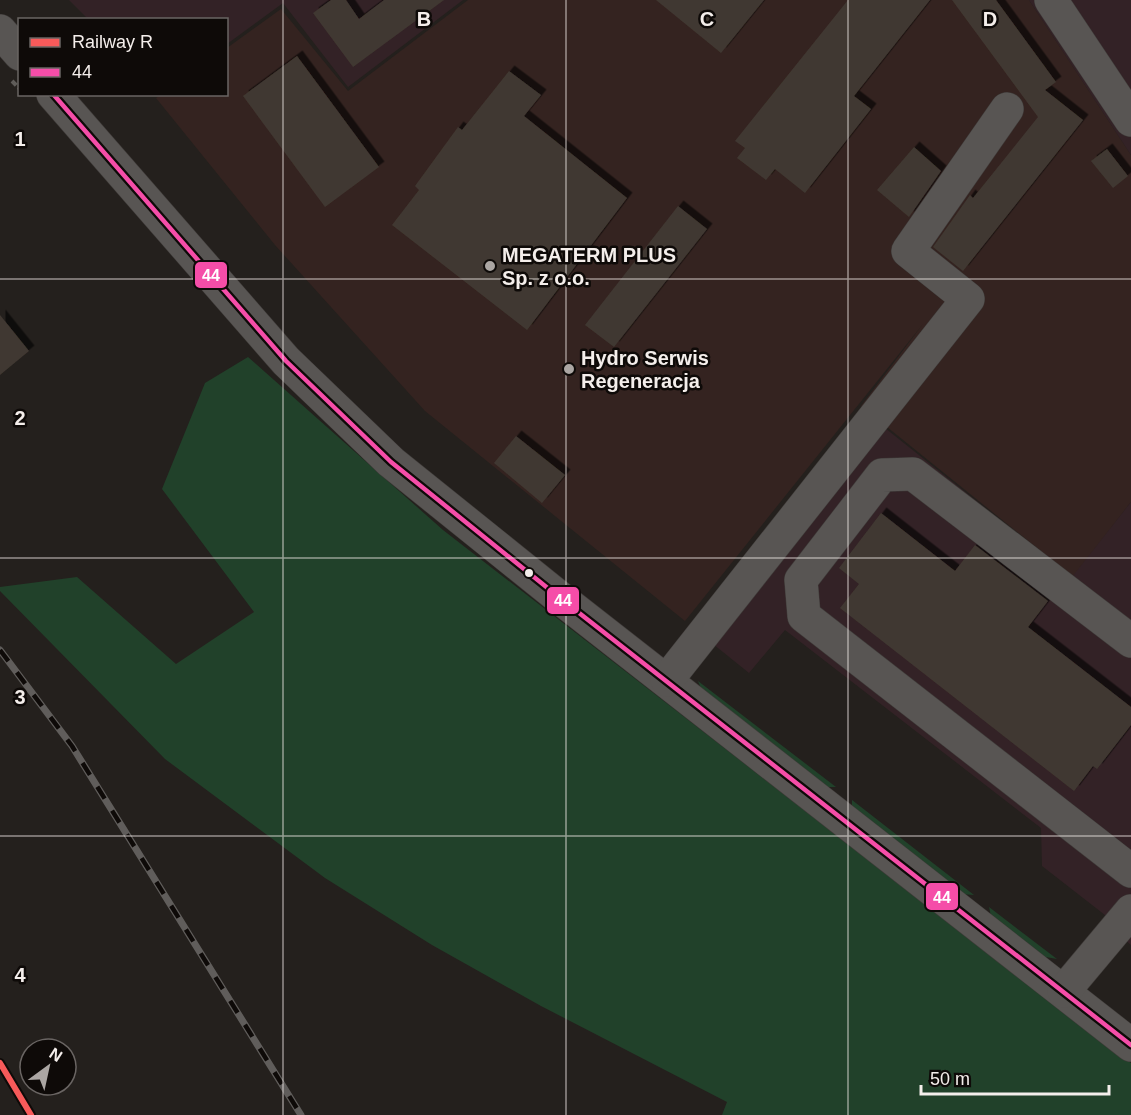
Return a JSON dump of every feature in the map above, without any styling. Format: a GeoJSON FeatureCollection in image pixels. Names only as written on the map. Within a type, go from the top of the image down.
{"type":"FeatureCollection","features":[{"type":"Feature","properties":{"kind":"street"},"geometry":{"type":"LineString","coordinates":[[1050,0],[1131,120]]}},
{"type":"Feature","properties":{"kind":"street"},"geometry":{"type":"LineString","coordinates":[[0,31],[18,52]]}},
{"type":"Feature","properties":{"kind":"street"},"geometry":{"type":"LineString","coordinates":[[55,96],[231,300],[336,411],[429,495],[1131,1045]]}},
{"type":"Feature","properties":{"kind":"street"},"geometry":{"type":"LineString","coordinates":[[667,680],[968,299],[908,251],[1007,109]]}},
{"type":"Feature","properties":{"kind":"street"},"geometry":{"type":"LineString","coordinates":[[1131,641],[913,474],[882,475],[801,580],[804,616],[1131,871]]}},
{"type":"Feature","properties":{"kind":"street"},"geometry":{"type":"LineString","coordinates":[[1064,991],[1131,911]]}},
{"type":"Feature","properties":{"kind":"shaded area"},"geometry":{"type":"Polygon","coordinates":[[[69,0],[463,0],[348,87],[283,3],[228,43],[228,18],[87,18],[69,0]]]}},
{"type":"Feature","properties":{"kind":"shaded area"},"geometry":{"type":"Polygon","coordinates":[[[468,0],[1029,0],[1131,155],[1131,502],[1073,577],[861,406],[923,324],[685,621],[425,411],[275,245],[156,98],[159,96],[228,96],[228,47],[281,9],[348,91],[468,0]]]}},
{"type":"Feature","properties":{"kind":"shaded area"},"geometry":{"type":"Polygon","coordinates":[[[1029,0],[1131,0],[1131,155],[1029,0]]]}},
{"type":"Feature","properties":{"kind":"shaded area"},"geometry":{"type":"Polygon","coordinates":[[[885,428],[1072,577],[1131,502],[1131,945],[1124,939],[1128,933],[1042,866],[1041,828],[785,630],[749,673],[713,644],[885,428]]]}},
{"type":"Feature","properties":{"kind":"green space"},"geometry":{"type":"Polygon","coordinates":[[[248,357],[443,530],[1131,1063],[1131,1115],[722,1115],[727,1102],[541,1006],[432,945],[325,878],[165,759],[0,591],[0,587],[77,577],[176,664],[254,612],[162,489],[205,383],[248,357]]]}},
{"type":"Feature","properties":{"kind":"green space"},"geometry":{"type":"Polygon","coordinates":[[[698,681],[836,787],[824,787],[702,691],[698,681]]]}},
{"type":"Feature","properties":{"kind":"green space"},"geometry":{"type":"Polygon","coordinates":[[[852,800],[974,895],[961,894],[852,806],[852,800]]]}},
{"type":"Feature","properties":{"kind":"green space"},"geometry":{"type":"Polygon","coordinates":[[[989,907],[1057,959],[1040,956],[991,916],[989,907]]]}},
{"type":"Feature","properties":{"kind":"building"},"geometry":{"type":"Polygon","coordinates":[[[331,0],[346,0],[359,19],[384,0],[444,0],[353,67],[313,13],[331,0]]]}},
{"type":"Feature","properties":{"kind":"building"},"geometry":{"type":"Polygon","coordinates":[[[656,0],[764,0],[721,53],[656,0]]]}},
{"type":"Feature","properties":{"kind":"building"},"geometry":{"type":"Polygon","coordinates":[[[848,0],[930,0],[854,96],[871,109],[805,193],[775,169],[766,180],[737,158],[745,148],[735,141],[848,0]]]}},
{"type":"Feature","properties":{"kind":"building"},"geometry":{"type":"Polygon","coordinates":[[[952,0],[996,0],[1056,82],[1045,90],[1083,120],[963,271],[933,247],[970,195],[973,198],[1038,117],[952,0]]]}},
{"type":"Feature","properties":{"kind":"building"},"geometry":{"type":"Polygon","coordinates":[[[297,56],[379,167],[325,207],[243,96],[297,56]]]}},
{"type":"Feature","properties":{"kind":"building"},"geometry":{"type":"Polygon","coordinates":[[[509,71],[541,95],[524,116],[627,198],[527,330],[392,225],[419,190],[415,186],[458,127],[462,130],[509,71]]]}},
{"type":"Feature","properties":{"kind":"building"},"geometry":{"type":"Polygon","coordinates":[[[914,147],[941,171],[909,217],[877,190],[914,147]]]}},
{"type":"Feature","properties":{"kind":"building"},"geometry":{"type":"Polygon","coordinates":[[[1107,149],[1128,176],[1113,188],[1091,161],[1107,149]]]}},
{"type":"Feature","properties":{"kind":"building"},"geometry":{"type":"Polygon","coordinates":[[[678,206],[707,229],[614,347],[585,325],[678,206]]]}},
{"type":"Feature","properties":{"kind":"building"},"geometry":{"type":"Polygon","coordinates":[[[0,315],[29,351],[0,375],[0,315]]]}},
{"type":"Feature","properties":{"kind":"building"},"geometry":{"type":"Polygon","coordinates":[[[516,436],[565,475],[542,503],[494,463],[516,436]]]}},
{"type":"Feature","properties":{"kind":"building"},"geometry":{"type":"Polygon","coordinates":[[[881,513],[955,571],[975,545],[1048,601],[1028,627],[1131,707],[1131,725],[1097,769],[1093,766],[1074,791],[840,608],[859,584],[839,568],[881,513]]]}},
{"type":"Feature","properties":{"kind":"railway"},"geometry":{"type":"LineString","coordinates":[[0,650],[72,746],[301,1115]]}},
{"type":"Feature","properties":{"kind":"rail line","name":"R"},"geometry":{"type":"LineString","coordinates":[[0,1063],[31,1115]]}},
{"type":"Feature","properties":{"kind":"transit line","name":"44"},"geometry":{"type":"LineString","coordinates":[[55,96],[286,361],[391,462],[560,598],[1131,1045]]}},
{"type":"Feature","properties":{"kind":"place","name":"MEGATERM PLUS Sp. z o.o."},"geometry":{"type":"Point","coordinates":[490,266]}},
{"type":"Feature","properties":{"kind":"place","name":"Hydro Serwis Regeneracja"},"geometry":{"type":"Point","coordinates":[569,369]}}]}
